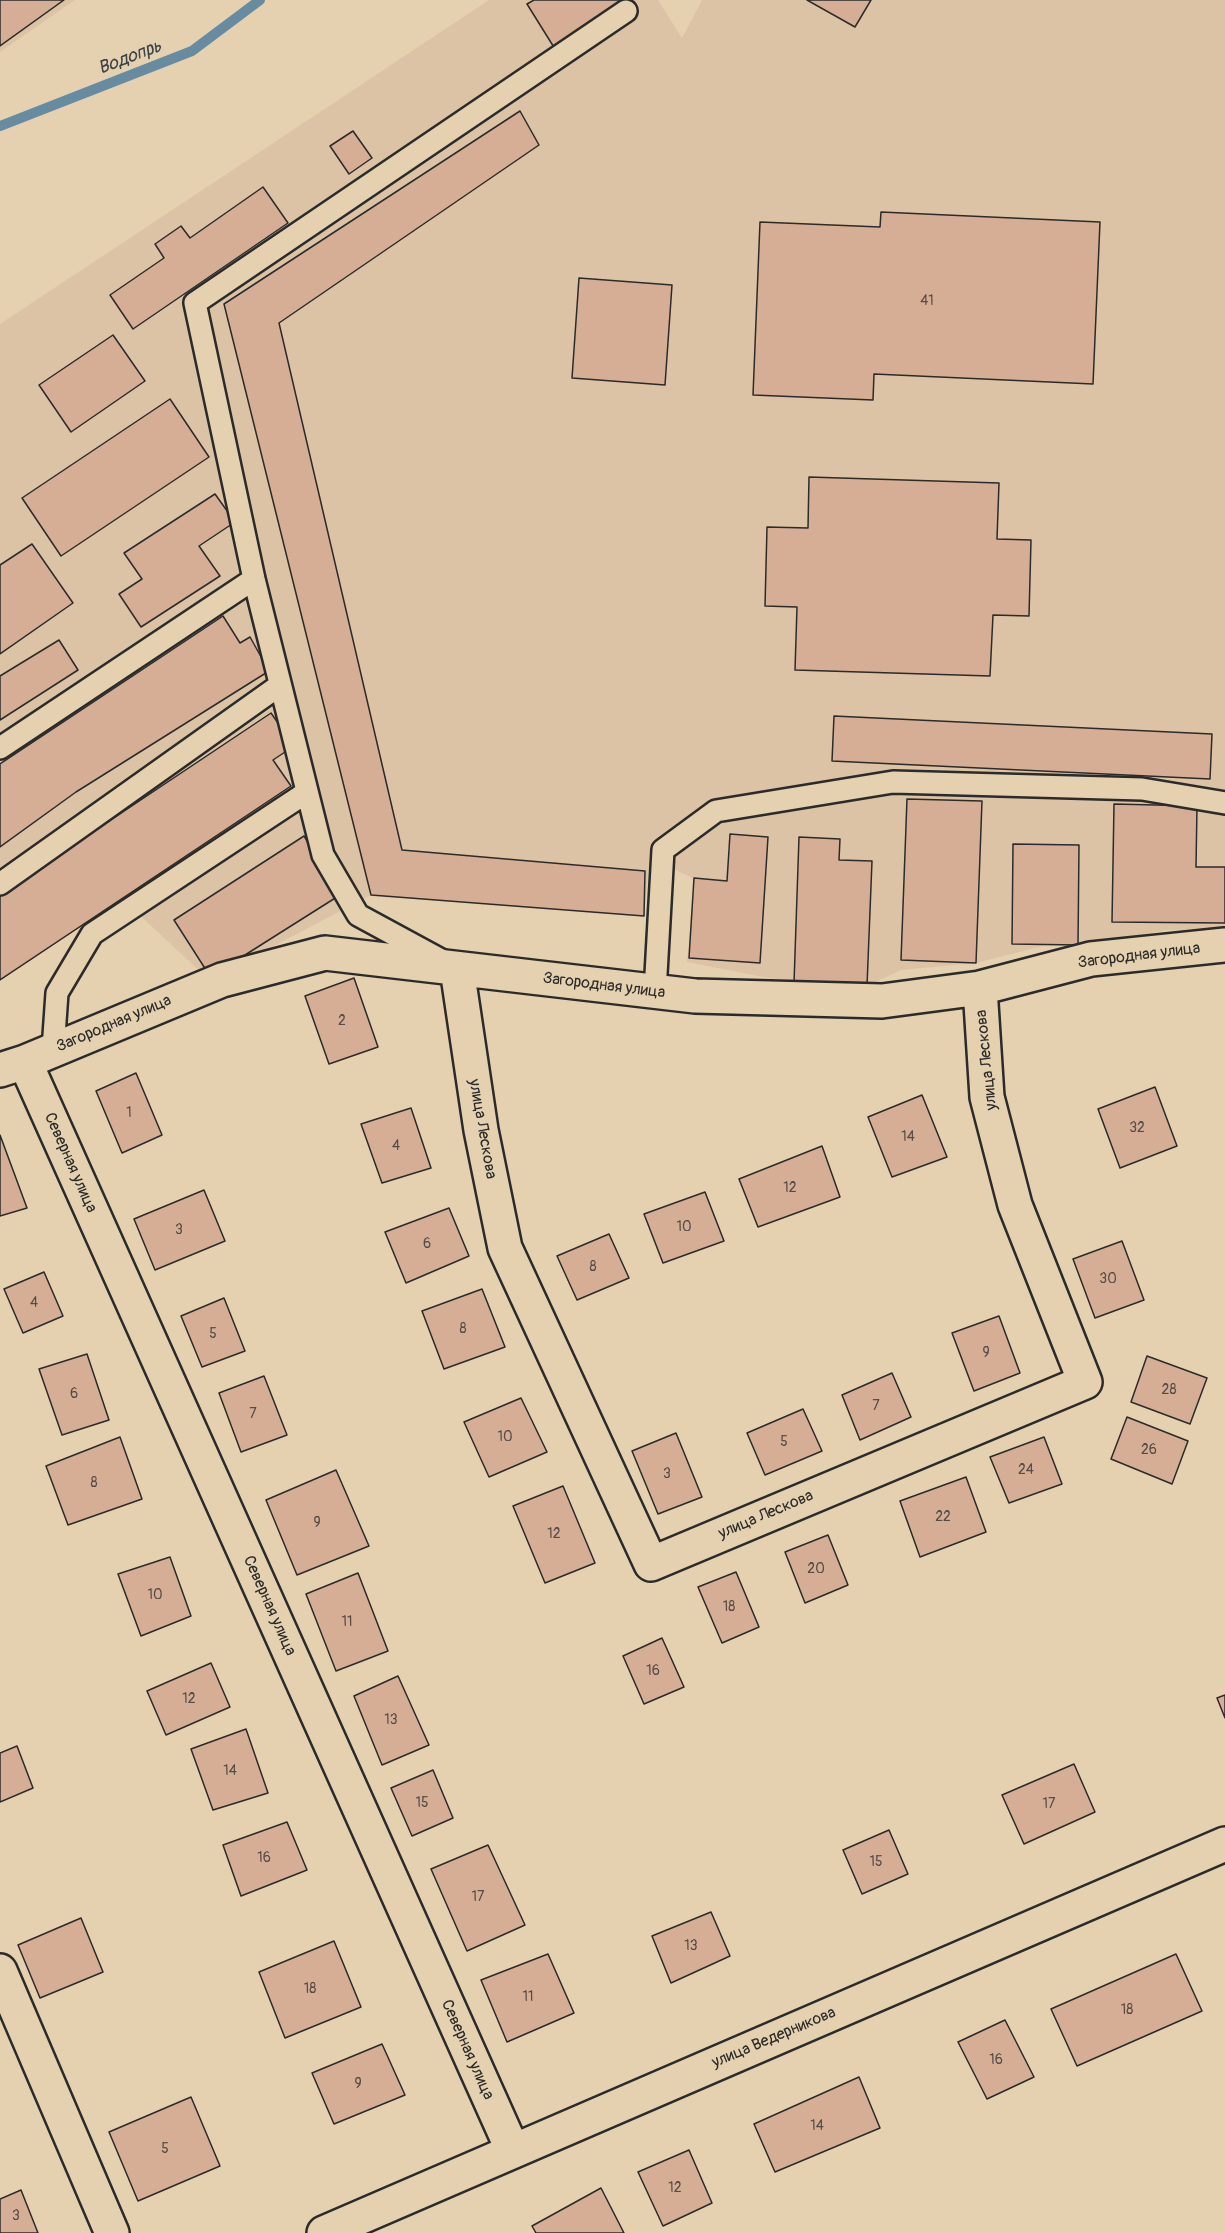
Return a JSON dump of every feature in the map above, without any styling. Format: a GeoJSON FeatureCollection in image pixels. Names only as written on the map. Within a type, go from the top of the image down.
{"type":"FeatureCollection","features":[{"type":"Feature","properties":{"kind":"street","name":"Загородная улица"},"geometry":{"type":"LineString","coordinates":[[26,1060],[222,980],[325,952],[695,996],[882,1001],[980,988],[1091,959],[1225,945]]}},
{"type":"Feature","properties":{"kind":"street","name":"улица Лескова"},"geometry":{"type":"LineString","coordinates":[[458,969],[481,1130],[505,1248],[651,1564],[1085,1382],[1015,1205],[987,1097],[980,988]]}},
{"type":"Feature","properties":{"kind":"street","name":"Северная улица"},"geometry":{"type":"LineString","coordinates":[[26,1060],[513,2151]]}},
{"type":"Feature","properties":{"kind":"street","name":"улица Ведерникова"},"geometry":{"type":"LineString","coordinates":[[324,2233],[1225,1844]]}},
{"type":"Feature","properties":{"kind":"street"},"geometry":{"type":"LineString","coordinates":[[0,1971],[112,2233]]}},
{"type":"Feature","properties":{"kind":"lane"},"geometry":{"type":"LineString","coordinates":[[458,969],[358,915],[323,855],[254,579],[195,303],[626,11]]}},
{"type":"Feature","properties":{"kind":"lane"},"geometry":{"type":"LineString","coordinates":[[0,748],[254,579]]}},
{"type":"Feature","properties":{"kind":"lane"},"geometry":{"type":"LineString","coordinates":[[0,884],[280,685]]}},
{"type":"Feature","properties":{"kind":"lane"},"geometry":{"type":"LineString","coordinates":[[655,992],[663,850],[716,811],[893,782],[1142,789],[1225,803]]}},
{"type":"Feature","properties":{"kind":"lane"},"geometry":{"type":"LineString","coordinates":[[26,1060],[57,993],[92,934],[307,792]]}},
{"type":"Feature","properties":{"kind":"shaded area"},"geometry":{"type":"Polygon","coordinates":[[[0,0],[75,0],[0,52],[0,0]]]}},
{"type":"Feature","properties":{"kind":"shaded area"},"geometry":{"type":"Polygon","coordinates":[[[489,0],[658,0],[682,38],[702,0],[1225,0],[1225,929],[1168,930],[1078,945],[1046,945],[976,963],[901,970],[867,986],[794,983],[687,962],[694,879],[650,857],[644,916],[371,895],[253,957],[203,974],[122,899],[0,980],[0,324],[489,0]]]}},
{"type":"Feature","properties":{"kind":"building"},"geometry":{"type":"Polygon","coordinates":[[[0,0],[64,0],[0,46],[0,0]]]}},
{"type":"Feature","properties":{"kind":"building"},"geometry":{"type":"Polygon","coordinates":[[[534,0],[631,0],[555,49],[527,4],[534,0]]]}},
{"type":"Feature","properties":{"kind":"building"},"geometry":{"type":"Polygon","coordinates":[[[807,0],[871,0],[855,27],[807,0]]]}},
{"type":"Feature","properties":{"kind":"building"},"geometry":{"type":"Polygon","coordinates":[[[520,111],[539,145],[279,323],[402,850],[645,871],[644,916],[371,895],[224,304],[520,111]]]}},
{"type":"Feature","properties":{"kind":"building"},"geometry":{"type":"Polygon","coordinates":[[[353,131],[372,158],[349,174],[330,146],[353,131]]]}},
{"type":"Feature","properties":{"kind":"building"},"geometry":{"type":"Polygon","coordinates":[[[263,187],[288,223],[133,329],[110,295],[164,258],[155,244],[181,226],[190,238],[263,187]]]}},
{"type":"Feature","properties":{"kind":"building"},"geometry":{"type":"Polygon","coordinates":[[[881,212],[1100,222],[1093,384],[874,374],[873,400],[753,395],[760,222],[880,227],[881,212]]]}},
{"type":"Feature","properties":{"kind":"building"},"geometry":{"type":"Polygon","coordinates":[[[579,278],[672,285],[665,385],[572,378],[579,278]]]}},
{"type":"Feature","properties":{"kind":"building"},"geometry":{"type":"Polygon","coordinates":[[[113,335],[145,381],[71,432],[39,385],[113,335]]]}},
{"type":"Feature","properties":{"kind":"building"},"geometry":{"type":"Polygon","coordinates":[[[170,399],[209,457],[61,556],[22,498],[170,399]]]}},
{"type":"Feature","properties":{"kind":"building"},"geometry":{"type":"Polygon","coordinates":[[[809,477],[999,483],[997,539],[1031,540],[1029,616],[993,615],[990,676],[795,670],[797,607],[765,606],[767,527],[808,528],[809,477]]]}},
{"type":"Feature","properties":{"kind":"building"},"geometry":{"type":"Polygon","coordinates":[[[215,494],[235,522],[199,546],[220,576],[141,627],[119,594],[142,579],[124,553],[215,494]]]}},
{"type":"Feature","properties":{"kind":"building"},"geometry":{"type":"Polygon","coordinates":[[[32,544],[73,603],[0,654],[0,565],[32,544]]]}},
{"type":"Feature","properties":{"kind":"building"},"geometry":{"type":"Polygon","coordinates":[[[223,616],[240,643],[250,637],[269,671],[76,792],[0,847],[0,764],[223,616]]]}},
{"type":"Feature","properties":{"kind":"building"},"geometry":{"type":"Polygon","coordinates":[[[59,640],[78,670],[0,720],[0,676],[59,640]]]}},
{"type":"Feature","properties":{"kind":"building"},"geometry":{"type":"Polygon","coordinates":[[[271,713],[294,746],[273,760],[291,786],[0,980],[0,894],[271,713]]]}},
{"type":"Feature","properties":{"kind":"building"},"geometry":{"type":"Polygon","coordinates":[[[834,716],[1212,734],[1210,779],[832,761],[834,716]]]}},
{"type":"Feature","properties":{"kind":"building"},"geometry":{"type":"Polygon","coordinates":[[[907,799],[982,801],[976,963],[901,960],[907,799]]]}},
{"type":"Feature","properties":{"kind":"building"},"geometry":{"type":"Polygon","coordinates":[[[1114,804],[1197,806],[1196,867],[1225,867],[1225,923],[1112,922],[1114,804]]]}},
{"type":"Feature","properties":{"kind":"building"},"geometry":{"type":"Polygon","coordinates":[[[730,834],[768,837],[760,963],[689,958],[694,878],[727,881],[730,834]]]}},
{"type":"Feature","properties":{"kind":"building"},"geometry":{"type":"Polygon","coordinates":[[[304,836],[340,895],[245,955],[206,970],[174,920],[304,836]]]}},
{"type":"Feature","properties":{"kind":"building"},"geometry":{"type":"Polygon","coordinates":[[[799,837],[840,839],[839,860],[872,861],[867,986],[794,983],[799,837]]]}},
{"type":"Feature","properties":{"kind":"building"},"geometry":{"type":"Polygon","coordinates":[[[1013,844],[1079,845],[1078,945],[1012,944],[1013,844]]]}},
{"type":"Feature","properties":{"kind":"building"},"geometry":{"type":"Polygon","coordinates":[[[354,978],[378,1047],[329,1064],[305,996],[354,978]]]}},
{"type":"Feature","properties":{"kind":"building"},"geometry":{"type":"Polygon","coordinates":[[[136,1073],[162,1135],[122,1153],[96,1091],[136,1073]]]}},
{"type":"Feature","properties":{"kind":"building"},"geometry":{"type":"Polygon","coordinates":[[[1155,1087],[1177,1146],[1120,1168],[1098,1109],[1155,1087]]]}},
{"type":"Feature","properties":{"kind":"building"},"geometry":{"type":"Polygon","coordinates":[[[922,1095],[947,1157],[892,1177],[868,1117],[922,1095]]]}},
{"type":"Feature","properties":{"kind":"building"},"geometry":{"type":"Polygon","coordinates":[[[411,1108],[431,1168],[382,1183],[361,1124],[411,1108]]]}},
{"type":"Feature","properties":{"kind":"building"},"geometry":{"type":"Polygon","coordinates":[[[0,1135],[27,1208],[0,1216],[0,1135]]]}},
{"type":"Feature","properties":{"kind":"building"},"geometry":{"type":"Polygon","coordinates":[[[822,1146],[840,1197],[758,1227],[739,1179],[822,1146]]]}},
{"type":"Feature","properties":{"kind":"building"},"geometry":{"type":"Polygon","coordinates":[[[204,1190],[225,1241],[155,1270],[134,1219],[204,1190]]]}},
{"type":"Feature","properties":{"kind":"building"},"geometry":{"type":"Polygon","coordinates":[[[705,1192],[724,1241],[663,1263],[644,1214],[705,1192]]]}},
{"type":"Feature","properties":{"kind":"building"},"geometry":{"type":"Polygon","coordinates":[[[449,1208],[469,1256],[406,1283],[385,1232],[449,1208]]]}},
{"type":"Feature","properties":{"kind":"building"},"geometry":{"type":"Polygon","coordinates":[[[609,1234],[629,1278],[577,1300],[557,1256],[609,1234]]]}},
{"type":"Feature","properties":{"kind":"building"},"geometry":{"type":"Polygon","coordinates":[[[1122,1241],[1144,1300],[1095,1318],[1073,1259],[1122,1241]]]}},
{"type":"Feature","properties":{"kind":"building"},"geometry":{"type":"Polygon","coordinates":[[[44,1272],[63,1316],[23,1333],[4,1289],[44,1272]]]}},
{"type":"Feature","properties":{"kind":"building"},"geometry":{"type":"Polygon","coordinates":[[[482,1289],[505,1347],[444,1369],[422,1311],[482,1289]]]}},
{"type":"Feature","properties":{"kind":"building"},"geometry":{"type":"Polygon","coordinates":[[[224,1298],[245,1351],[202,1367],[181,1316],[224,1298]]]}},
{"type":"Feature","properties":{"kind":"building"},"geometry":{"type":"Polygon","coordinates":[[[999,1316],[1020,1373],[974,1391],[952,1333],[999,1316]]]}},
{"type":"Feature","properties":{"kind":"building"},"geometry":{"type":"Polygon","coordinates":[[[87,1354],[109,1420],[62,1435],[39,1369],[87,1354]]]}},
{"type":"Feature","properties":{"kind":"building"},"geometry":{"type":"Polygon","coordinates":[[[1147,1356],[1207,1378],[1190,1424],[1131,1402],[1147,1356]]]}},
{"type":"Feature","properties":{"kind":"building"},"geometry":{"type":"Polygon","coordinates":[[[892,1373],[911,1417],[860,1440],[842,1395],[892,1373]]]}},
{"type":"Feature","properties":{"kind":"building"},"geometry":{"type":"Polygon","coordinates":[[[264,1376],[287,1435],[241,1452],[219,1393],[264,1376]]]}},
{"type":"Feature","properties":{"kind":"building"},"geometry":{"type":"Polygon","coordinates":[[[521,1398],[547,1452],[489,1477],[464,1422],[521,1398]]]}},
{"type":"Feature","properties":{"kind":"building"},"geometry":{"type":"Polygon","coordinates":[[[803,1409],[822,1451],[765,1475],[747,1433],[803,1409]]]}},
{"type":"Feature","properties":{"kind":"building"},"geometry":{"type":"Polygon","coordinates":[[[1127,1417],[1188,1441],[1172,1484],[1111,1459],[1127,1417]]]}},
{"type":"Feature","properties":{"kind":"building"},"geometry":{"type":"Polygon","coordinates":[[[676,1433],[702,1497],[658,1514],[632,1451],[676,1433]]]}},
{"type":"Feature","properties":{"kind":"building"},"geometry":{"type":"Polygon","coordinates":[[[120,1437],[142,1499],[68,1525],[46,1466],[120,1437]]]}},
{"type":"Feature","properties":{"kind":"building"},"geometry":{"type":"Polygon","coordinates":[[[1044,1437],[1062,1484],[1009,1503],[990,1457],[1044,1437]]]}},
{"type":"Feature","properties":{"kind":"building"},"geometry":{"type":"Polygon","coordinates":[[[336,1470],[369,1546],[297,1575],[266,1500],[336,1470]]]}},
{"type":"Feature","properties":{"kind":"building"},"geometry":{"type":"Polygon","coordinates":[[[966,1477],[986,1532],[920,1557],[900,1501],[966,1477]]]}},
{"type":"Feature","properties":{"kind":"building"},"geometry":{"type":"Polygon","coordinates":[[[563,1486],[595,1563],[545,1583],[513,1506],[563,1486]]]}},
{"type":"Feature","properties":{"kind":"building"},"geometry":{"type":"Polygon","coordinates":[[[828,1535],[848,1585],[805,1603],[785,1552],[828,1535]]]}},
{"type":"Feature","properties":{"kind":"building"},"geometry":{"type":"Polygon","coordinates":[[[170,1557],[191,1616],[141,1636],[118,1574],[170,1557]]]}},
{"type":"Feature","properties":{"kind":"building"},"geometry":{"type":"Polygon","coordinates":[[[736,1572],[759,1627],[722,1643],[698,1587],[736,1572]]]}},
{"type":"Feature","properties":{"kind":"building"},"geometry":{"type":"Polygon","coordinates":[[[358,1573],[388,1651],[336,1671],[306,1594],[358,1573]]]}},
{"type":"Feature","properties":{"kind":"building"},"geometry":{"type":"Polygon","coordinates":[[[662,1638],[684,1687],[644,1704],[623,1656],[662,1638]]]}},
{"type":"Feature","properties":{"kind":"building"},"geometry":{"type":"Polygon","coordinates":[[[211,1663],[230,1707],[166,1735],[147,1691],[211,1663]]]}},
{"type":"Feature","properties":{"kind":"building"},"geometry":{"type":"Polygon","coordinates":[[[398,1676],[429,1745],[382,1765],[354,1696],[398,1676]]]}},
{"type":"Feature","properties":{"kind":"building"},"geometry":{"type":"Polygon","coordinates":[[[1225,1695],[1225,1718],[1217,1698],[1225,1695]]]}},
{"type":"Feature","properties":{"kind":"building"},"geometry":{"type":"Polygon","coordinates":[[[246,1729],[268,1793],[213,1810],[191,1749],[246,1729]]]}},
{"type":"Feature","properties":{"kind":"building"},"geometry":{"type":"Polygon","coordinates":[[[17,1746],[33,1788],[0,1802],[0,1753],[17,1746]]]}},
{"type":"Feature","properties":{"kind":"building"},"geometry":{"type":"Polygon","coordinates":[[[1074,1764],[1095,1812],[1024,1844],[1002,1795],[1074,1764]]]}},
{"type":"Feature","properties":{"kind":"building"},"geometry":{"type":"Polygon","coordinates":[[[433,1770],[453,1818],[412,1836],[391,1788],[433,1770]]]}},
{"type":"Feature","properties":{"kind":"building"},"geometry":{"type":"Polygon","coordinates":[[[287,1822],[307,1870],[241,1896],[223,1845],[287,1822]]]}},
{"type":"Feature","properties":{"kind":"building"},"geometry":{"type":"Polygon","coordinates":[[[889,1830],[908,1874],[862,1894],[843,1850],[889,1830]]]}},
{"type":"Feature","properties":{"kind":"building"},"geometry":{"type":"Polygon","coordinates":[[[488,1845],[525,1925],[467,1951],[431,1869],[488,1845]]]}},
{"type":"Feature","properties":{"kind":"building"},"geometry":{"type":"Polygon","coordinates":[[[711,1912],[730,1956],[671,1983],[652,1936],[711,1912]]]}},
{"type":"Feature","properties":{"kind":"building"},"geometry":{"type":"Polygon","coordinates":[[[81,1918],[103,1972],[40,1998],[18,1945],[81,1918]]]}},
{"type":"Feature","properties":{"kind":"building"},"geometry":{"type":"Polygon","coordinates":[[[334,1941],[361,2007],[285,2038],[259,1972],[334,1941]]]}},
{"type":"Feature","properties":{"kind":"building"},"geometry":{"type":"Polygon","coordinates":[[[548,1954],[574,2013],[507,2042],[481,1980],[548,1954]]]}},
{"type":"Feature","properties":{"kind":"building"},"geometry":{"type":"Polygon","coordinates":[[[1176,1954],[1202,2011],[1077,2066],[1051,2009],[1176,1954]]]}},
{"type":"Feature","properties":{"kind":"building"},"geometry":{"type":"Polygon","coordinates":[[[1005,2020],[1034,2077],[987,2099],[958,2042],[1005,2020]]]}},
{"type":"Feature","properties":{"kind":"building"},"geometry":{"type":"Polygon","coordinates":[[[382,2044],[405,2095],[334,2124],[312,2073],[382,2044]]]}},
{"type":"Feature","properties":{"kind":"building"},"geometry":{"type":"Polygon","coordinates":[[[859,2077],[880,2128],[775,2172],[754,2124],[859,2077]]]}},
{"type":"Feature","properties":{"kind":"building"},"geometry":{"type":"Polygon","coordinates":[[[191,2097],[220,2166],[138,2201],[109,2132],[191,2097]]]}},
{"type":"Feature","properties":{"kind":"building"},"geometry":{"type":"Polygon","coordinates":[[[689,2150],[712,2203],[663,2226],[638,2172],[689,2150]]]}},
{"type":"Feature","properties":{"kind":"building"},"geometry":{"type":"Polygon","coordinates":[[[601,2188],[624,2233],[536,2233],[532,2226],[601,2188]]]}},
{"type":"Feature","properties":{"kind":"building"},"geometry":{"type":"Polygon","coordinates":[[[21,2190],[38,2233],[0,2233],[0,2199],[21,2190]]]}},
{"type":"Feature","properties":{"kind":"waterway","name":"Водопрь"},"geometry":{"type":"LineString","coordinates":[[0,126],[192,51],[260,0]]}}]}
